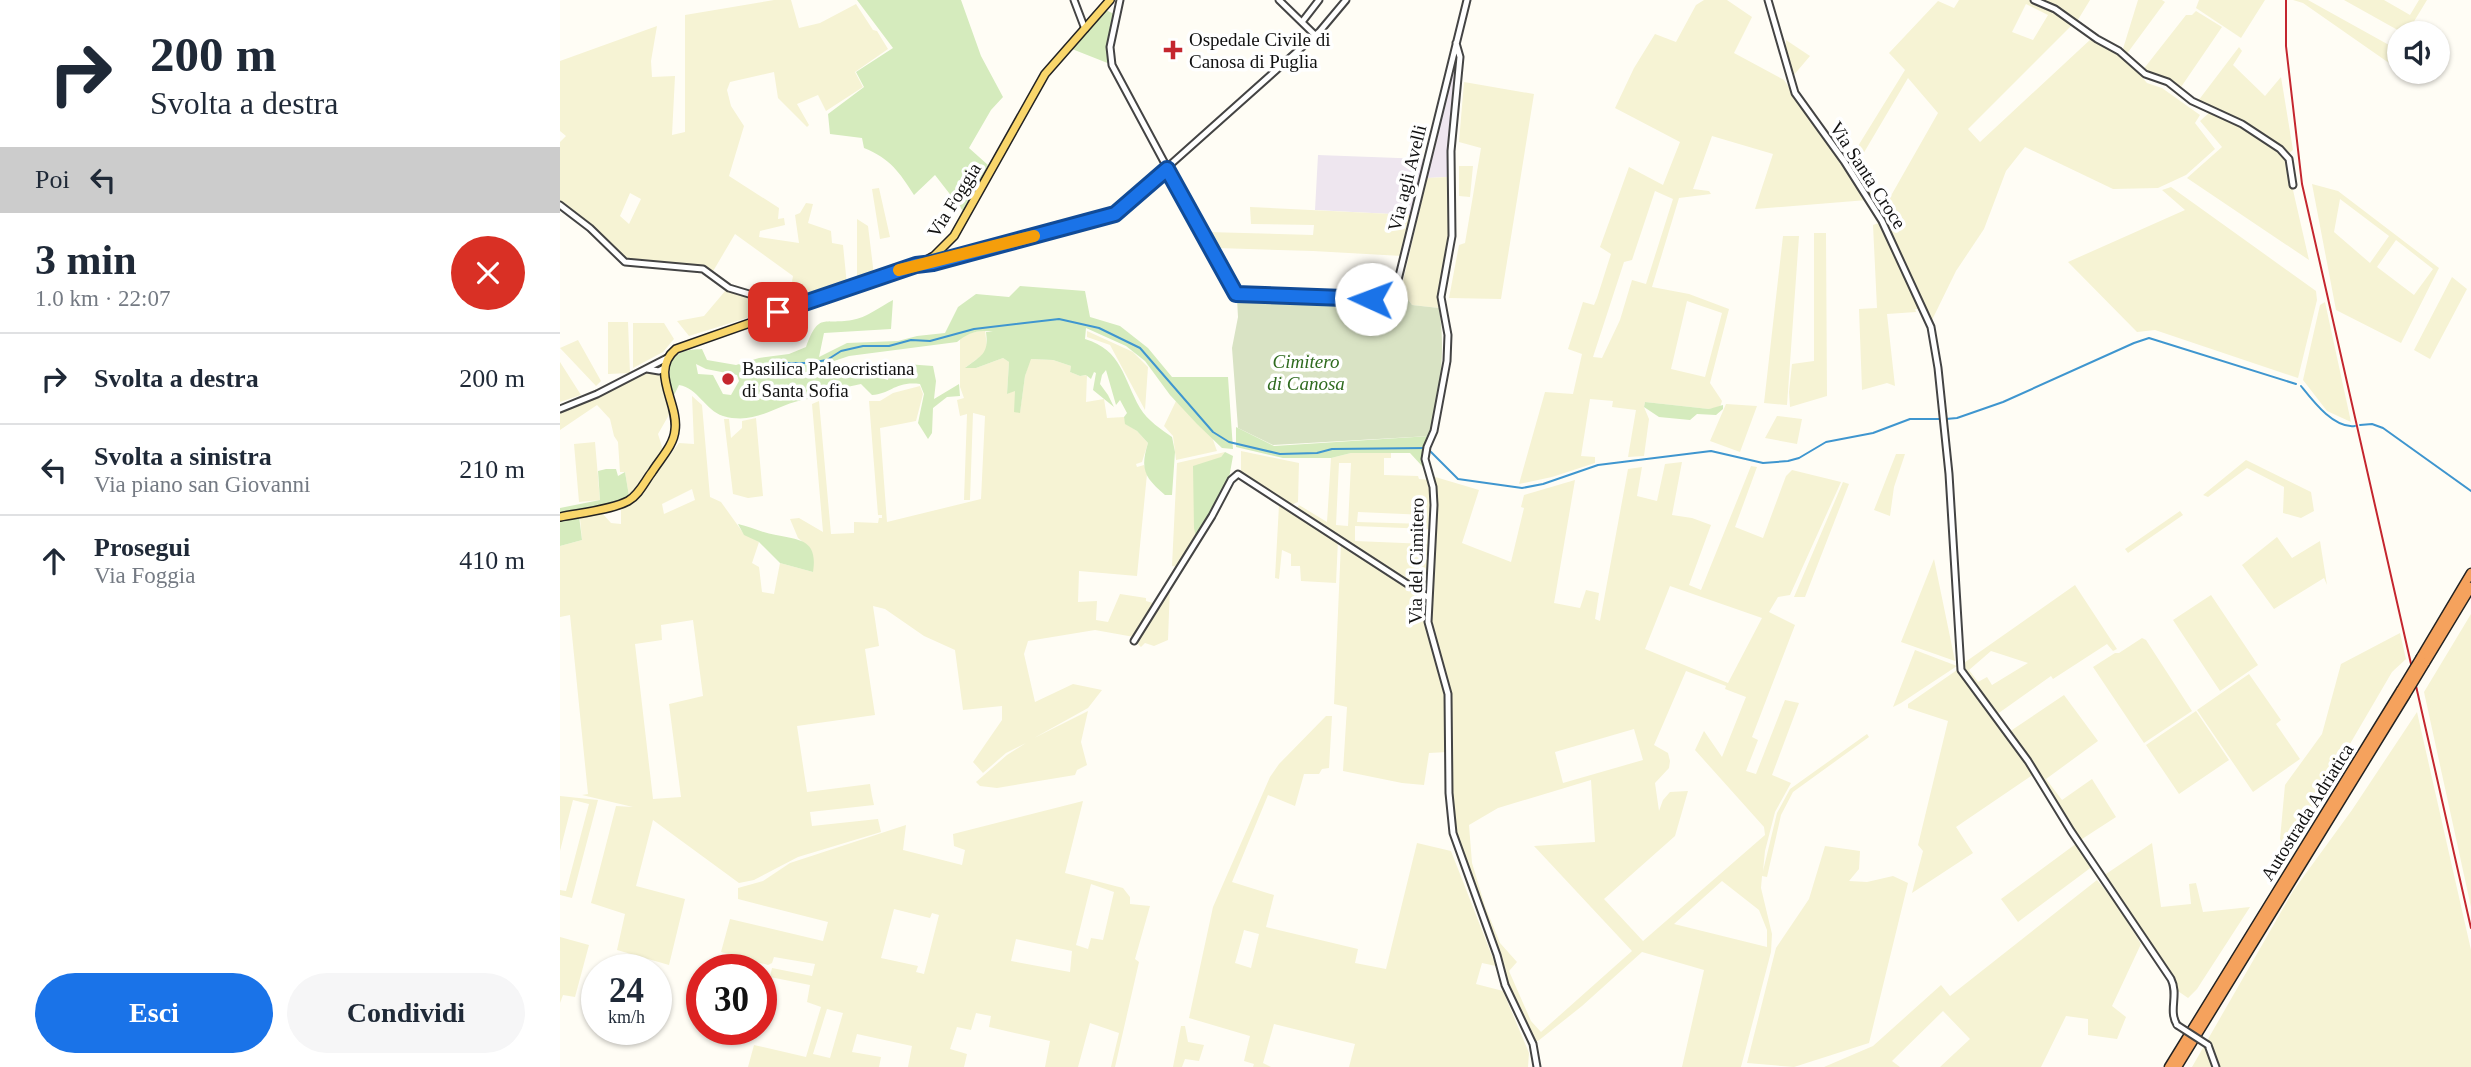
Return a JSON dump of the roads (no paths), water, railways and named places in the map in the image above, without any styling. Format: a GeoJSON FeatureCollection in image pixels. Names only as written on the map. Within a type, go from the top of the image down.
{"type":"FeatureCollection","features":[{"type":"Feature","properties":{"kind":"highway","name":"Autostrada Adriatica"},"geometry":{"type":"LineString","coordinates":[[2423,660],[2471,573]]}},
{"type":"Feature","properties":{"kind":"highway","name":"Autostrada Adriatica"},"geometry":{"type":"LineString","coordinates":[[2177,1067],[2423,660],[2471,587]]}},
{"type":"Feature","properties":{"kind":"highway","name":"Autostrada Adriatica"},"geometry":{"type":"LineString","coordinates":[[2169,1067],[2403,693]]}},
{"type":"Feature","properties":{"kind":"main road","name":"Via Foggia"},"geometry":{"type":"LineString","coordinates":[[560,517],[621,504],[631,499],[639,490],[675,434],[675,419],[665,377],[660,368],[680,347],[916,265],[934,256],[954,236],[1045,74],[1110,0]]}},
{"type":"Feature","properties":{"kind":"street"},"geometry":{"type":"LineString","coordinates":[[1074,0],[1085,29]]}},
{"type":"Feature","properties":{"kind":"street"},"geometry":{"type":"LineString","coordinates":[[1120,0],[1110,47],[1112,65],[1167,169]]}},
{"type":"Feature","properties":{"kind":"street"},"geometry":{"type":"LineString","coordinates":[[1279,0],[1315,36]]}},
{"type":"Feature","properties":{"kind":"street"},"geometry":{"type":"LineString","coordinates":[[1302,22],[1319,0]]}},
{"type":"Feature","properties":{"kind":"street"},"geometry":{"type":"LineString","coordinates":[[916,265],[933,263],[1115,214],[1315,36],[1346,0]]}},
{"type":"Feature","properties":{"kind":"street","name":"Via agli Avelli"},"geometry":{"type":"LineString","coordinates":[[1167,169],[1236,294],[1371,299],[1398,279],[1467,0]]}},
{"type":"Feature","properties":{"kind":"street","name":"Via Santa Croce"},"geometry":{"type":"LineString","coordinates":[[1768,0],[1795,93],[1835,148],[1882,221],[1931,327],[1944,430],[1961,670],[2028,761],[2071,831],[2171,979],[2176,994],[2173,1018],[2177,1025],[2208,1045],[2216,1067]]}},
{"type":"Feature","properties":{"kind":"street"},"geometry":{"type":"LineString","coordinates":[[2034,0],[2055,9],[2119,51],[2145,74],[2168,82],[2192,101],[2242,124],[2280,149],[2289,159],[2293,185]]}},
{"type":"Feature","properties":{"kind":"street","name":"Via del Cimitero"},"geometry":{"type":"LineString","coordinates":[[1456,43],[1460,57],[1451,151],[1452,236],[1441,297],[1448,335],[1447,362],[1434,431],[1425,458],[1433,487],[1434,505],[1429,598],[1430,635],[1448,694],[1449,793],[1453,832],[1505,985],[1533,1044],[1537,1067]]}},
{"type":"Feature","properties":{"kind":"street"},"geometry":{"type":"LineString","coordinates":[[560,205],[590,228],[625,262],[703,269],[729,288],[759,297],[793,301],[797,306]]}},
{"type":"Feature","properties":{"kind":"street"},"geometry":{"type":"LineString","coordinates":[[560,409],[647,369],[660,368]]}},
{"type":"Feature","properties":{"kind":"street"},"geometry":{"type":"LineString","coordinates":[[1134,641],[1212,516],[1231,480],[1238,474],[1429,598]]}},
{"type":"Feature","properties":{"kind":"waterway"},"geometry":{"type":"LineString","coordinates":[[751,371],[781,363],[827,360],[841,351],[863,346],[889,346],[911,340],[930,341],[974,329],[1059,319],[1099,328],[1140,348],[1213,432],[1229,442],[1280,454],[1317,453],[1332,449],[1425,448]]}},
{"type":"Feature","properties":{"kind":"waterway"},"geometry":{"type":"LineString","coordinates":[[1946,419],[1957,418],[2003,402],[2149,338],[2296,384]]}},
{"type":"Feature","properties":{"kind":"waterway"},"geometry":{"type":"LineString","coordinates":[[2301,386],[2332,419],[2347,426],[2355,426]]}},
{"type":"Feature","properties":{"kind":"waterway"},"geometry":{"type":"LineString","coordinates":[[1430,451],[1458,479],[1522,488],[1543,484],[1598,465],[1711,451],[1763,463],[1788,461],[1799,458],[1826,442],[1873,433],[1910,419],[1940,419]]}},
{"type":"Feature","properties":{"kind":"waterway"},"geometry":{"type":"LineString","coordinates":[[2360,425],[2372,424],[2383,428],[2471,491]]}},
{"type":"Feature","properties":{"kind":"railway"},"geometry":{"type":"LineString","coordinates":[[2286,0],[2286,46],[2302,184],[2471,928]]}},
{"type":"Feature","properties":{"kind":"place","name":"Ospedale Civile di Canosa di Puglia"},"geometry":{"type":"Point","coordinates":[1173,50]}},
{"type":"Feature","properties":{"kind":"place","name":"Basilica Paleocristiana di Santa Sofia"},"geometry":{"type":"Point","coordinates":[728,379]}},
{"type":"Feature","properties":{"kind":"park label","name":"Cimitero di Canosa"},"geometry":{"type":"Point","coordinates":[1306,372]}}]}
